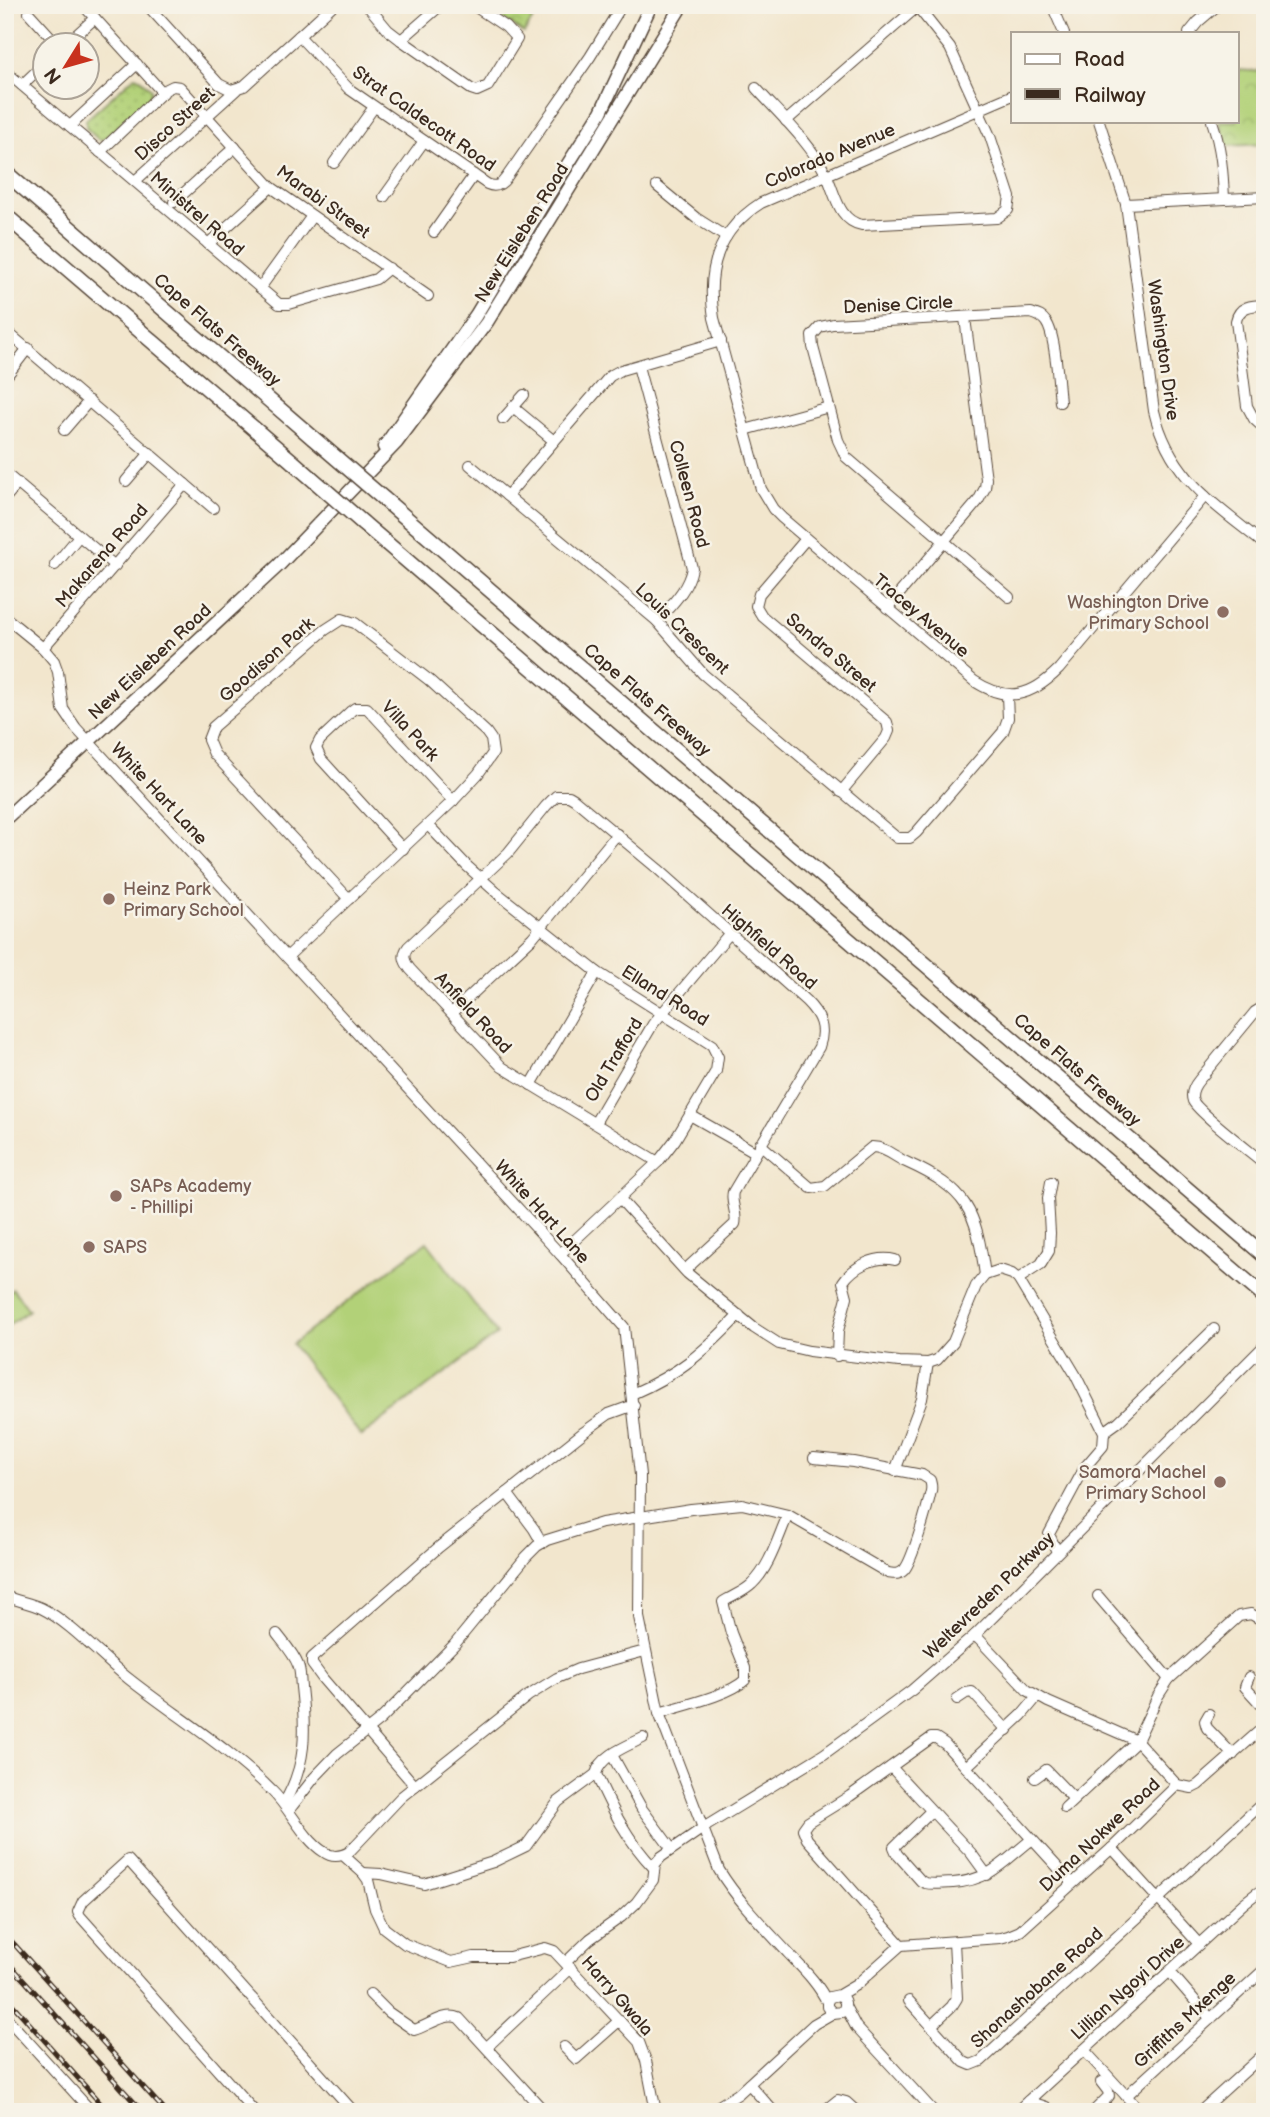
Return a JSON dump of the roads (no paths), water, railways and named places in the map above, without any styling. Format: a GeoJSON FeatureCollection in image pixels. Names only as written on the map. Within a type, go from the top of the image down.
{"type":"FeatureCollection","features":[{"type":"Feature","properties":{"kind":"highway","name":"Cape Flats Freeway"},"geometry":{"type":"LineString","coordinates":[[5,172],[1265,1256]]}},
{"type":"Feature","properties":{"kind":"highway"},"geometry":{"type":"LineString","coordinates":[[5,215],[1265,1297]]}},
{"type":"Feature","properties":{"kind":"main road","name":"New Eisleben Road"},"geometry":{"type":"LineString","coordinates":[[373,465],[476,315],[601,112],[651,5]]}},
{"type":"Feature","properties":{"kind":"main road","name":"New Eisleben Road"},"geometry":{"type":"LineString","coordinates":[[5,819],[279,565],[397,442],[487,322],[682,5]]}},
{"type":"Feature","properties":{"kind":"street"},"geometry":{"type":"LineString","coordinates":[[83,5],[163,93],[100,152]]}},
{"type":"Feature","properties":{"kind":"street"},"geometry":{"type":"LineString","coordinates":[[147,5],[219,84],[236,90]]}},
{"type":"Feature","properties":{"kind":"street","name":"Disco Street"},"geometry":{"type":"LineString","coordinates":[[135,181],[333,5]]}},
{"type":"Feature","properties":{"kind":"street"},"geometry":{"type":"LineString","coordinates":[[367,5],[388,30],[477,91],[488,86],[517,39],[506,27],[473,5]]}},
{"type":"Feature","properties":{"kind":"street"},"geometry":{"type":"LineString","coordinates":[[401,40],[441,5]]}},
{"type":"Feature","properties":{"kind":"street","name":"Strat Caldecott Road"},"geometry":{"type":"LineString","coordinates":[[299,36],[345,86],[491,186],[502,183],[590,57],[622,5]]}},
{"type":"Feature","properties":{"kind":"street"},"geometry":{"type":"LineString","coordinates":[[1052,5],[1065,32]]}},
{"type":"Feature","properties":{"kind":"street"},"geometry":{"type":"LineString","coordinates":[[1190,32],[1218,5]]}},
{"type":"Feature","properties":{"kind":"street"},"geometry":{"type":"LineString","coordinates":[[757,88],[811,150],[827,175],[842,211],[854,224],[997,218],[1007,210],[1010,197],[990,135],[950,48],[916,6],[786,121]]}},
{"type":"Feature","properties":{"kind":"street"},"geometry":{"type":"LineString","coordinates":[[29,13],[47,32]]}},
{"type":"Feature","properties":{"kind":"street"},"geometry":{"type":"LineString","coordinates":[[78,32],[95,18]]}},
{"type":"Feature","properties":{"kind":"street"},"geometry":{"type":"LineString","coordinates":[[70,126],[137,64]]}},
{"type":"Feature","properties":{"kind":"street","name":"Ministrel Road"},"geometry":{"type":"LineString","coordinates":[[5,71],[279,304],[289,304],[376,279],[389,268]]}},
{"type":"Feature","properties":{"kind":"street"},"geometry":{"type":"LineString","coordinates":[[22,85],[32,75]]}},
{"type":"Feature","properties":{"kind":"street","name":"Marabi Street"},"geometry":{"type":"LineString","coordinates":[[163,93],[173,86],[182,89],[271,187],[428,296]]}},
{"type":"Feature","properties":{"kind":"street","name":"Colorado Avenue"},"geometry":{"type":"LineString","coordinates":[[711,296],[713,268],[726,237],[748,211],[761,203],[1011,96]]}},
{"type":"Feature","properties":{"kind":"street"},"geometry":{"type":"LineString","coordinates":[[334,163],[374,107]]}},
{"type":"Feature","properties":{"kind":"street","name":"Washington Drive"},"geometry":{"type":"LineString","coordinates":[[1099,122],[1126,204],[1154,411],[1159,430],[1177,467],[1205,496],[1265,545]]}},
{"type":"Feature","properties":{"kind":"street"},"geometry":{"type":"LineString","coordinates":[[1212,122],[1223,163],[1224,199]]}},
{"type":"Feature","properties":{"kind":"street"},"geometry":{"type":"LineString","coordinates":[[384,197],[424,141]]}},
{"type":"Feature","properties":{"kind":"street"},"geometry":{"type":"LineString","coordinates":[[174,202],[235,148]]}},
{"type":"Feature","properties":{"kind":"street"},"geometry":{"type":"LineString","coordinates":[[434,232],[474,175]]}},
{"type":"Feature","properties":{"kind":"street"},"geometry":{"type":"LineString","coordinates":[[657,186],[696,218],[726,237]]}},
{"type":"Feature","properties":{"kind":"street"},"geometry":{"type":"LineString","coordinates":[[208,244],[271,187]]}},
{"type":"Feature","properties":{"kind":"street"},"geometry":{"type":"LineString","coordinates":[[1126,204],[1265,197]]}},
{"type":"Feature","properties":{"kind":"street"},"geometry":{"type":"LineString","coordinates":[[260,288],[312,216]]}},
{"type":"Feature","properties":{"kind":"street","name":"Tracey Avenue"},"geometry":{"type":"LineString","coordinates":[[711,296],[758,479],[766,500],[806,538],[974,681],[1007,696]]}},
{"type":"Feature","properties":{"kind":"street"},"geometry":{"type":"LineString","coordinates":[[1265,305],[1245,307],[1236,321],[1247,406],[1254,419],[1265,429]]}},
{"type":"Feature","properties":{"kind":"street"},"geometry":{"type":"LineString","coordinates":[[965,318],[1031,313],[1044,319],[1053,343],[1060,402]]}},
{"type":"Feature","properties":{"kind":"street","name":"Denise Circle"},"geometry":{"type":"LineString","coordinates":[[965,318],[986,479],[982,495],[944,541],[846,457],[838,440],[811,340],[820,327],[833,324],[965,318]]}},
{"type":"Feature","properties":{"kind":"street"},"geometry":{"type":"LineString","coordinates":[[5,330],[213,508]]}},
{"type":"Feature","properties":{"kind":"street"},"geometry":{"type":"LineString","coordinates":[[507,496],[610,376],[721,341]]}},
{"type":"Feature","properties":{"kind":"street"},"geometry":{"type":"LineString","coordinates":[[5,378],[28,348]]}},
{"type":"Feature","properties":{"kind":"street","name":"Colleen Road"},"geometry":{"type":"LineString","coordinates":[[638,366],[692,568],[690,580],[657,621]]}},
{"type":"Feature","properties":{"kind":"street"},"geometry":{"type":"LineString","coordinates":[[503,419],[524,395]]}},
{"type":"Feature","properties":{"kind":"street"},"geometry":{"type":"LineString","coordinates":[[64,430],[89,401]]}},
{"type":"Feature","properties":{"kind":"street"},"geometry":{"type":"LineString","coordinates":[[513,407],[554,440]]}},
{"type":"Feature","properties":{"kind":"street"},"geometry":{"type":"LineString","coordinates":[[745,430],[829,407]]}},
{"type":"Feature","properties":{"kind":"street"},"geometry":{"type":"LineString","coordinates":[[127,481],[150,453]]}},
{"type":"Feature","properties":{"kind":"street","name":"Louis Crescent"},"geometry":{"type":"LineString","coordinates":[[470,465],[657,621],[703,674],[891,835],[910,838],[1003,732],[1008,718],[1007,696]]}},
{"type":"Feature","properties":{"kind":"street"},"geometry":{"type":"LineString","coordinates":[[5,472],[114,566]]}},
{"type":"Feature","properties":{"kind":"street"},"geometry":{"type":"LineString","coordinates":[[5,498],[18,483]]}},
{"type":"Feature","properties":{"kind":"street","name":"Makarena Road"},"geometry":{"type":"LineString","coordinates":[[43,648],[185,484]]}},
{"type":"Feature","properties":{"kind":"street"},"geometry":{"type":"LineString","coordinates":[[1007,696],[1038,687],[1059,669],[1205,496]]}},
{"type":"Feature","properties":{"kind":"street"},"geometry":{"type":"LineString","coordinates":[[55,565],[79,536]]}},
{"type":"Feature","properties":{"kind":"street","name":"Sandra Street"},"geometry":{"type":"LineString","coordinates":[[806,538],[759,594],[756,606],[762,616],[887,722],[889,731],[886,738],[841,792]]}},
{"type":"Feature","properties":{"kind":"street"},"geometry":{"type":"LineString","coordinates":[[887,608],[944,541],[1009,597]]}},
{"type":"Feature","properties":{"kind":"street"},"geometry":{"type":"LineString","coordinates":[[5,617],[43,648]]}},
{"type":"Feature","properties":{"kind":"street","name":"Goodison Park"},"geometry":{"type":"LineString","coordinates":[[349,899],[214,754],[208,740],[213,727],[325,630],[334,623],[348,620],[429,680],[486,732],[491,740],[494,746],[491,758],[453,801]]}},
{"type":"Feature","properties":{"kind":"street","name":"White Hart Lane"},"geometry":{"type":"LineString","coordinates":[[43,648],[57,666],[63,709],[76,728],[624,1327],[640,1475],[639,1617],[659,1713],[715,1862],[751,1913],[816,1982]]}},
{"type":"Feature","properties":{"kind":"street","name":"Villa Park"},"geometry":{"type":"LineString","coordinates":[[403,849],[321,760],[316,748],[320,740],[351,711],[367,708],[453,801]]}},
{"type":"Feature","properties":{"kind":"street","name":"Highfield Road"},"geometry":{"type":"LineString","coordinates":[[481,878],[508,853],[551,800],[556,796],[569,796],[658,869],[815,1009],[822,1024],[819,1047],[733,1192],[731,1198],[736,1220],[733,1227],[682,1268]]}},
{"type":"Feature","properties":{"kind":"street"},"geometry":{"type":"LineString","coordinates":[[287,957],[453,801]]}},
{"type":"Feature","properties":{"kind":"street","name":"Elland Road"},"geometry":{"type":"LineString","coordinates":[[428,825],[481,878],[542,928],[597,972],[712,1045],[718,1057],[716,1071],[659,1162],[560,1254]]}},
{"type":"Feature","properties":{"kind":"street"},"geometry":{"type":"LineString","coordinates":[[452,1013],[542,928],[617,834]]}},
{"type":"Feature","properties":{"kind":"street","name":"Anfield Road"},"geometry":{"type":"LineString","coordinates":[[481,878],[405,952],[404,958],[410,969],[502,1067],[659,1162]]}},
{"type":"Feature","properties":{"kind":"street","name":"Old Trafford"},"geometry":{"type":"LineString","coordinates":[[595,1123],[661,1013],[729,934]]}},
{"type":"Feature","properties":{"kind":"street"},"geometry":{"type":"LineString","coordinates":[[531,1085],[597,972]]}},
{"type":"Feature","properties":{"kind":"street"},"geometry":{"type":"LineString","coordinates":[[1265,1006],[1255,1012],[1199,1080],[1192,1096],[1201,1110],[1265,1164]]}},
{"type":"Feature","properties":{"kind":"street"},"geometry":{"type":"LineString","coordinates":[[690,1115],[758,1148],[811,1188],[825,1186],[872,1146],[880,1147],[938,1178],[967,1204],[975,1221],[985,1275]]}},
{"type":"Feature","properties":{"kind":"street"},"geometry":{"type":"LineString","coordinates":[[1018,1279],[1041,1264],[1049,1251],[1048,1198],[1051,1182]]}},
{"type":"Feature","properties":{"kind":"street"},"geometry":{"type":"LineString","coordinates":[[620,1199],[682,1268],[766,1337],[779,1344],[837,1356],[928,1363],[937,1360],[953,1342],[976,1286],[985,1275],[1000,1270],[1012,1274],[1018,1279],[1075,1374],[1104,1432],[1103,1446],[1085,1468],[1049,1534],[1057,1552]]}},
{"type":"Feature","properties":{"kind":"street"},"geometry":{"type":"LineString","coordinates":[[837,1356],[838,1331],[847,1297],[843,1282],[872,1261],[885,1258],[895,1260]]}},
{"type":"Feature","properties":{"kind":"street"},"geometry":{"type":"LineString","coordinates":[[298,1664],[312,1658],[429,1555],[600,1419],[681,1369],[739,1315]]}},
{"type":"Feature","properties":{"kind":"street"},"geometry":{"type":"LineString","coordinates":[[1104,1432],[1118,1422],[1214,1329]]}},
{"type":"Feature","properties":{"kind":"street","name":"Weltevreden Parkway"},"geometry":{"type":"LineString","coordinates":[[487,2047],[596,1934],[636,1903],[653,1880],[657,1860],[671,1848],[824,1754],[910,1691],[975,1635],[1265,1345]]}},
{"type":"Feature","properties":{"kind":"street"},"geometry":{"type":"LineString","coordinates":[[895,1471],[922,1399],[928,1363]]}},
{"type":"Feature","properties":{"kind":"street"},"geometry":{"type":"LineString","coordinates":[[286,1806],[337,1754],[367,1731],[454,1645],[526,1557],[542,1543],[579,1529],[639,1517],[742,1504],[788,1515],[888,1573],[899,1574],[908,1563],[930,1480],[922,1475],[853,1462],[814,1458]]}},
{"type":"Feature","properties":{"kind":"street"},"geometry":{"type":"LineString","coordinates":[[506,1493],[542,1543]]}},
{"type":"Feature","properties":{"kind":"street"},"geometry":{"type":"LineString","coordinates":[[659,1713],[738,1686],[745,1680],[745,1668],[731,1633],[723,1602],[747,1588],[758,1577],[788,1515]]}},
{"type":"Feature","properties":{"kind":"street"},"geometry":{"type":"LineString","coordinates":[[1098,1596],[1169,1679]]}},
{"type":"Feature","properties":{"kind":"street"},"geometry":{"type":"LineString","coordinates":[[5,1597],[37,1606],[52,1615],[128,1678],[243,1765],[286,1806],[312,1841],[333,1856],[343,1855],[354,1848],[395,1803],[489,1725],[537,1690],[557,1678],[589,1665],[645,1650]]}},
{"type":"Feature","properties":{"kind":"street"},"geometry":{"type":"LineString","coordinates":[[1065,1808],[1137,1741],[1169,1679],[1234,1620],[1245,1614],[1256,1616],[1265,1622]]}},
{"type":"Feature","properties":{"kind":"street"},"geometry":{"type":"LineString","coordinates":[[277,1633],[298,1664],[304,1706],[305,1743],[286,1806]]}},
{"type":"Feature","properties":{"kind":"street","name":"Duma Nokwe Road"},"geometry":{"type":"LineString","coordinates":[[901,1945],[954,1942],[1020,1931],[1177,1786],[1137,1741],[1037,1697],[1015,1679],[975,1635]]}},
{"type":"Feature","properties":{"kind":"street"},"geometry":{"type":"LineString","coordinates":[[312,1658],[314,1668],[415,1786]]}},
{"type":"Feature","properties":{"kind":"street"},"geometry":{"type":"LineString","coordinates":[[1249,1677],[1245,1686],[1265,1709]]}},
{"type":"Feature","properties":{"kind":"street"},"geometry":{"type":"LineString","coordinates":[[957,1699],[972,1692],[1007,1730]]}},
{"type":"Feature","properties":{"kind":"street"},"geometry":{"type":"LineString","coordinates":[[966,1768],[1029,1708],[1037,1697]]}},
{"type":"Feature","properties":{"kind":"street"},"geometry":{"type":"LineString","coordinates":[[1209,1714],[1206,1725],[1233,1755]]}},
{"type":"Feature","properties":{"kind":"street"},"geometry":{"type":"LineString","coordinates":[[1177,1786],[1192,1788],[1198,1785],[1265,1726]]}},
{"type":"Feature","properties":{"kind":"street"},"geometry":{"type":"LineString","coordinates":[[343,1855],[363,1873],[386,1875],[424,1884],[493,1862],[528,1844],[558,1802],[596,1774],[598,1767],[612,1755],[643,1738]]}},
{"type":"Feature","properties":{"kind":"street"},"geometry":{"type":"LineString","coordinates":[[831,2008],[842,2012],[841,2000],[901,1945],[807,1839],[803,1829],[807,1822],[850,1796],[926,1741],[936,1738],[945,1744],[1072,1883]]}},
{"type":"Feature","properties":{"kind":"street"},"geometry":{"type":"LineString","coordinates":[[612,1755],[642,1809],[671,1848]]}},
{"type":"Feature","properties":{"kind":"street"},"geometry":{"type":"LineString","coordinates":[[891,1767],[971,1853],[987,1875]]}},
{"type":"Feature","properties":{"kind":"street"},"geometry":{"type":"LineString","coordinates":[[1035,1778],[1044,1771],[1049,1772],[1074,1799]]}},
{"type":"Feature","properties":{"kind":"street"},"geometry":{"type":"LineString","coordinates":[[596,1774],[623,1830],[654,1868]]}},
{"type":"Feature","properties":{"kind":"street"},"geometry":{"type":"LineString","coordinates":[[1158,1899],[1265,1801]]}},
{"type":"Feature","properties":{"kind":"street"},"geometry":{"type":"LineString","coordinates":[[931,1811],[894,1847],[920,1881],[925,1883],[969,1881],[987,1875],[1031,1840]]}},
{"type":"Feature","properties":{"kind":"street"},"geometry":{"type":"LineString","coordinates":[[1112,1848],[1199,1944]]}},
{"type":"Feature","properties":{"kind":"street"},"geometry":{"type":"LineString","coordinates":[[255,2112],[80,1916],[78,1912],[83,1901],[128,1860],[354,2112]]}},
{"type":"Feature","properties":{"kind":"street","name":"Harry Gwala"},"geometry":{"type":"LineString","coordinates":[[363,1873],[368,1880],[375,1909],[384,1928],[405,1944],[443,1960],[451,1962],[474,1957],[502,1957],[538,1948],[551,1948],[620,2020],[643,2049],[656,2112]]}},
{"type":"Feature","properties":{"kind":"street","name":"Lillian Ngoyi Drive"},"geometry":{"type":"LineString","coordinates":[[1016,2112],[1244,1903],[1257,1893],[1265,1892]]}},
{"type":"Feature","properties":{"kind":"street","name":"Shonashobane Road"},"geometry":{"type":"LineString","coordinates":[[909,2001],[964,2062],[971,2065],[981,2061],[1158,1899]]}},
{"type":"Feature","properties":{"kind":"street"},"geometry":{"type":"LineString","coordinates":[[931,2026],[957,1998],[954,1942]]}},
{"type":"Feature","properties":{"kind":"street","name":"Griffiths Mxenge"},"geometry":{"type":"LineString","coordinates":[[1126,2096],[1265,1969]]}},
{"type":"Feature","properties":{"kind":"street"},"geometry":{"type":"LineString","coordinates":[[1170,1972],[1210,2018]]}},
{"type":"Feature","properties":{"kind":"street"},"geometry":{"type":"LineString","coordinates":[[816,1982],[841,2000],[856,2027]]}},
{"type":"Feature","properties":{"kind":"street"},"geometry":{"type":"LineString","coordinates":[[816,1982],[831,2008],[856,2027],[934,2112]]}},
{"type":"Feature","properties":{"kind":"street"},"geometry":{"type":"LineString","coordinates":[[370,1994],[388,2012],[414,2030],[446,2017],[459,2018],[545,2112]]}},
{"type":"Feature","properties":{"kind":"street"},"geometry":{"type":"LineString","coordinates":[[831,2008],[830,1997],[841,2000]]}},
{"type":"Feature","properties":{"kind":"street"},"geometry":{"type":"LineString","coordinates":[[709,2112],[749,2084],[831,2008]]}},
{"type":"Feature","properties":{"kind":"street"},"geometry":{"type":"LineString","coordinates":[[5,2016],[92,2112]]}},
{"type":"Feature","properties":{"kind":"street"},"geometry":{"type":"LineString","coordinates":[[564,2047],[576,2059],[620,2020]]}},
{"type":"Feature","properties":{"kind":"street"},"geometry":{"type":"LineString","coordinates":[[1084,2050],[1141,2112]]}},
{"type":"Feature","properties":{"kind":"street"},"geometry":{"type":"LineString","coordinates":[[1200,2112],[1265,2053]]}},
{"type":"Feature","properties":{"kind":"street"},"geometry":{"type":"LineString","coordinates":[[1093,2112],[1109,2096],[1101,2082]]}},
{"type":"Feature","properties":{"kind":"street"},"geometry":{"type":"LineString","coordinates":[[749,2084],[774,2112]]}},
{"type":"Feature","properties":{"kind":"street"},"geometry":{"type":"LineString","coordinates":[[823,2112],[835,2102],[842,2101],[850,2104],[856,2112]]}},
{"type":"Feature","properties":{"kind":"street"},"geometry":{"type":"LineString","coordinates":[[1028,2101],[1049,2109]]}},
{"type":"Feature","properties":{"kind":"railway"},"geometry":{"type":"LineString","coordinates":[[5,1934],[166,2112]]}},
{"type":"Feature","properties":{"kind":"railway"},"geometry":{"type":"LineString","coordinates":[[5,1959],[143,2112]]}},
{"type":"Feature","properties":{"kind":"railway"},"geometry":{"type":"LineString","coordinates":[[5,1996],[108,2112]]}},
{"type":"Feature","properties":{"kind":"place","name":"Washington Drive Primary School"},"geometry":{"type":"Point","coordinates":[1223,612]}},
{"type":"Feature","properties":{"kind":"place","name":"Heinz Park Primary School"},"geometry":{"type":"Point","coordinates":[109,899]}},
{"type":"Feature","properties":{"kind":"place","name":"SAPs Academy - Phillipi"},"geometry":{"type":"Point","coordinates":[116,1196]}},
{"type":"Feature","properties":{"kind":"place","name":"SAPS"},"geometry":{"type":"Point","coordinates":[89,1247]}},
{"type":"Feature","properties":{"kind":"place","name":"Samora Machel Primary School"},"geometry":{"type":"Point","coordinates":[1220,1482]}}]}
